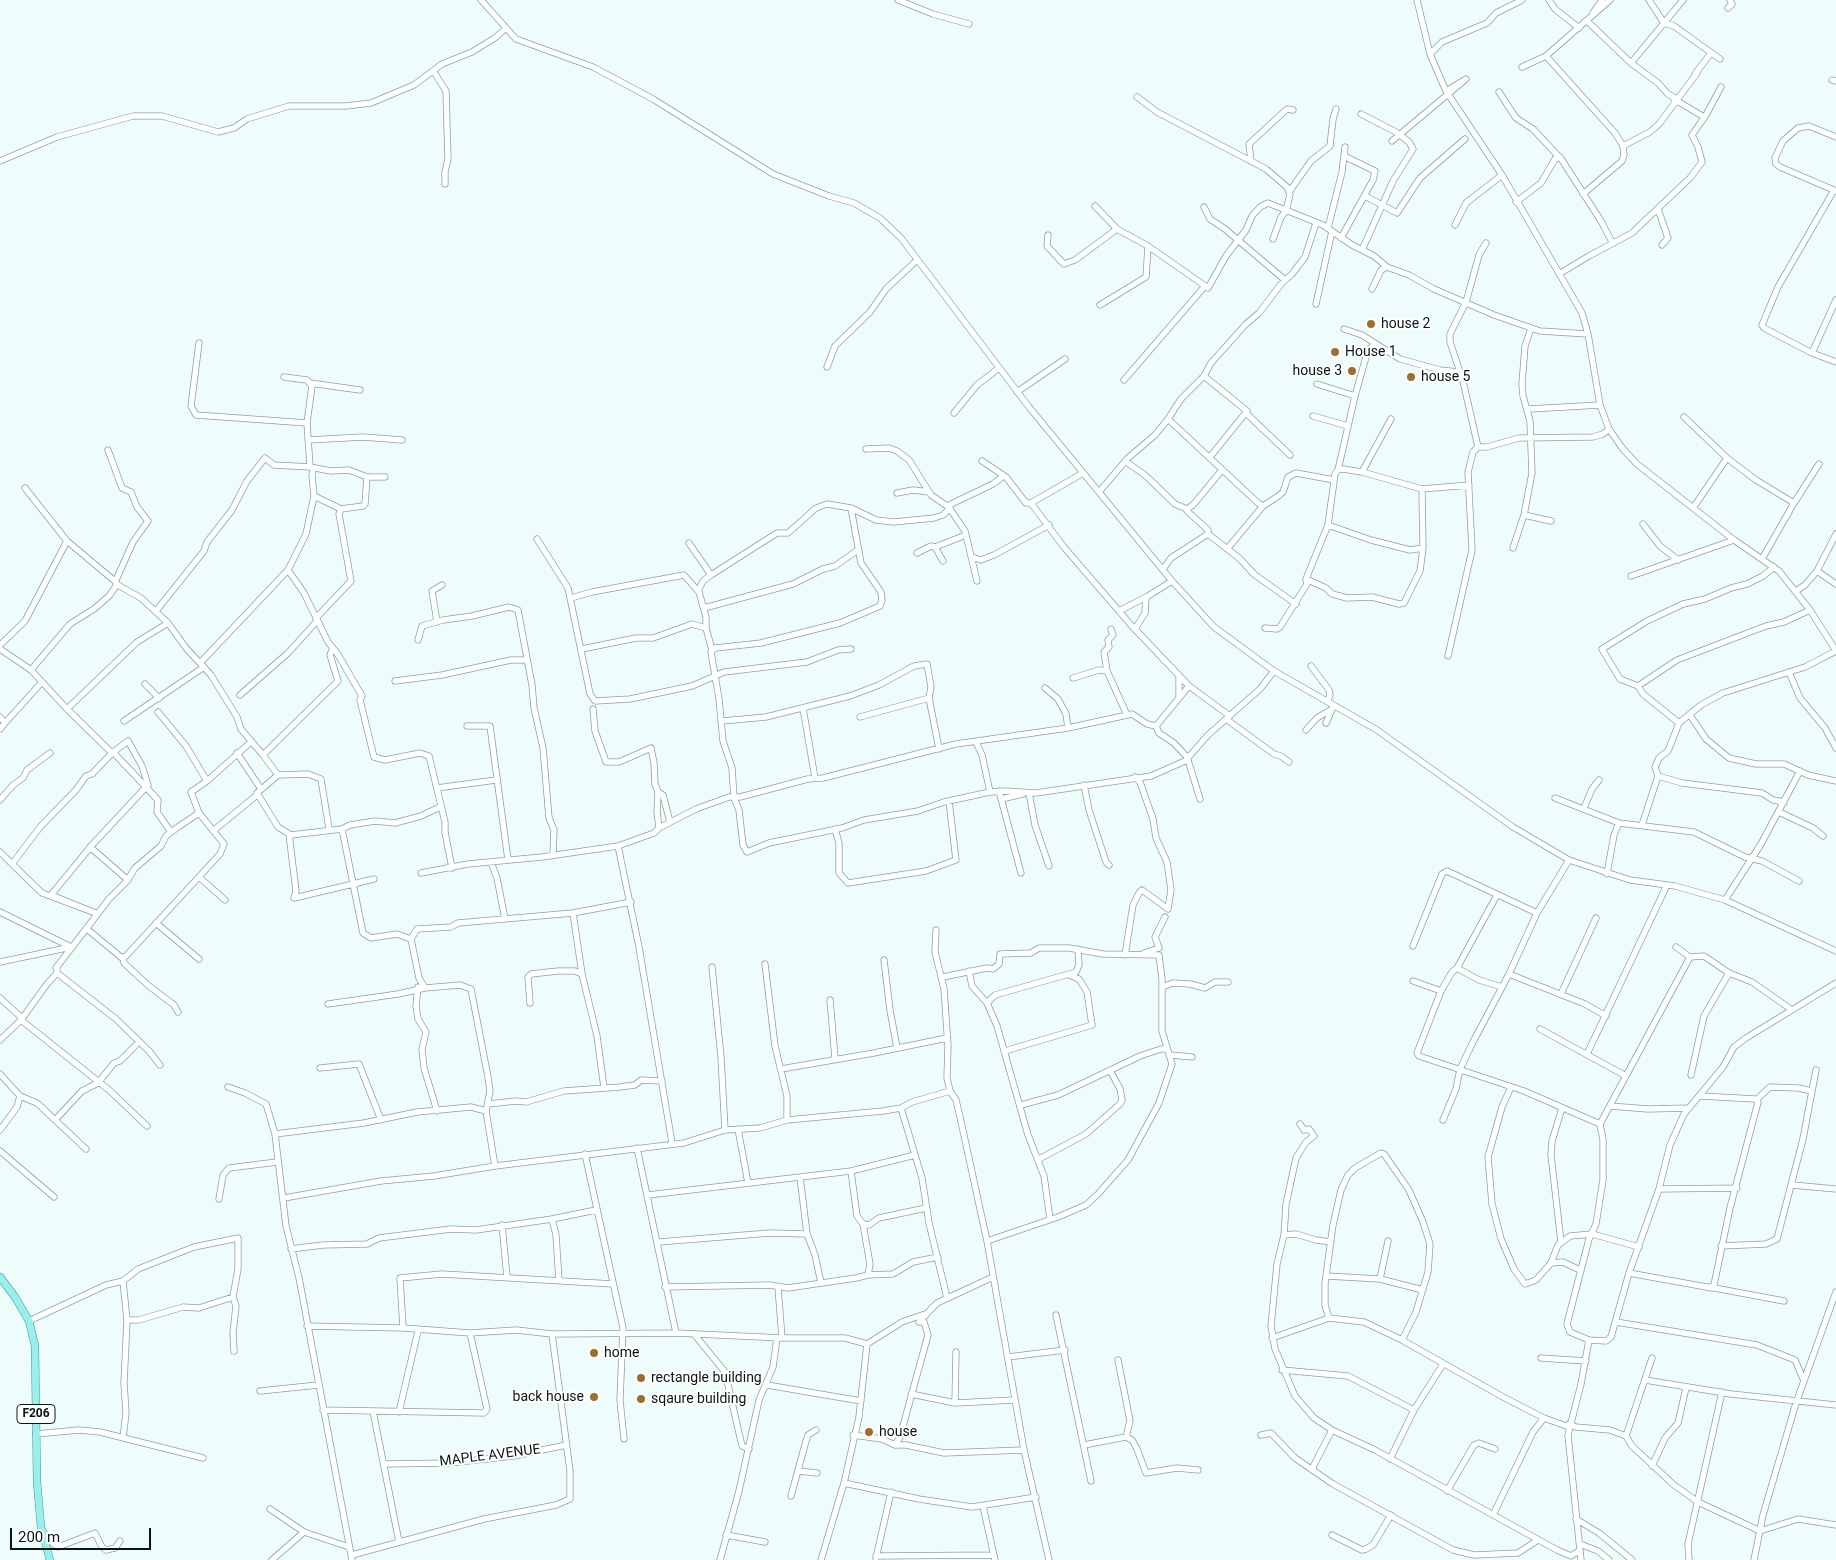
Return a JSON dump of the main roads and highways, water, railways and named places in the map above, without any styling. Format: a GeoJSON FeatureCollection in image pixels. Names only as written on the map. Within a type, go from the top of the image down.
{"type":"FeatureCollection","features":[{"type":"Feature","properties":{"kind":"main road","name":"F206"},"geometry":{"type":"LineString","coordinates":[[0,1277],[15,1297],[29,1321],[33,1333],[36,1362],[36,1434],[41,1527],[50,1560]]}},
{"type":"Feature","properties":{"kind":"place","name":"house 2"},"geometry":{"type":"Point","coordinates":[1371,324]}},
{"type":"Feature","properties":{"kind":"place","name":"House 1"},"geometry":{"type":"Point","coordinates":[1335,352]}},
{"type":"Feature","properties":{"kind":"place","name":"house 3"},"geometry":{"type":"Point","coordinates":[1352,371]}},
{"type":"Feature","properties":{"kind":"place","name":"house 5"},"geometry":{"type":"Point","coordinates":[1411,377]}},
{"type":"Feature","properties":{"kind":"place","name":"home"},"geometry":{"type":"Point","coordinates":[594,1353]}},
{"type":"Feature","properties":{"kind":"place","name":"rectangle building"},"geometry":{"type":"Point","coordinates":[641,1378]}},
{"type":"Feature","properties":{"kind":"place","name":"back house"},"geometry":{"type":"Point","coordinates":[594,1397]}},
{"type":"Feature","properties":{"kind":"place","name":"sqaure building"},"geometry":{"type":"Point","coordinates":[641,1399]}},
{"type":"Feature","properties":{"kind":"place","name":"house"},"geometry":{"type":"Point","coordinates":[869,1432]}}]}
